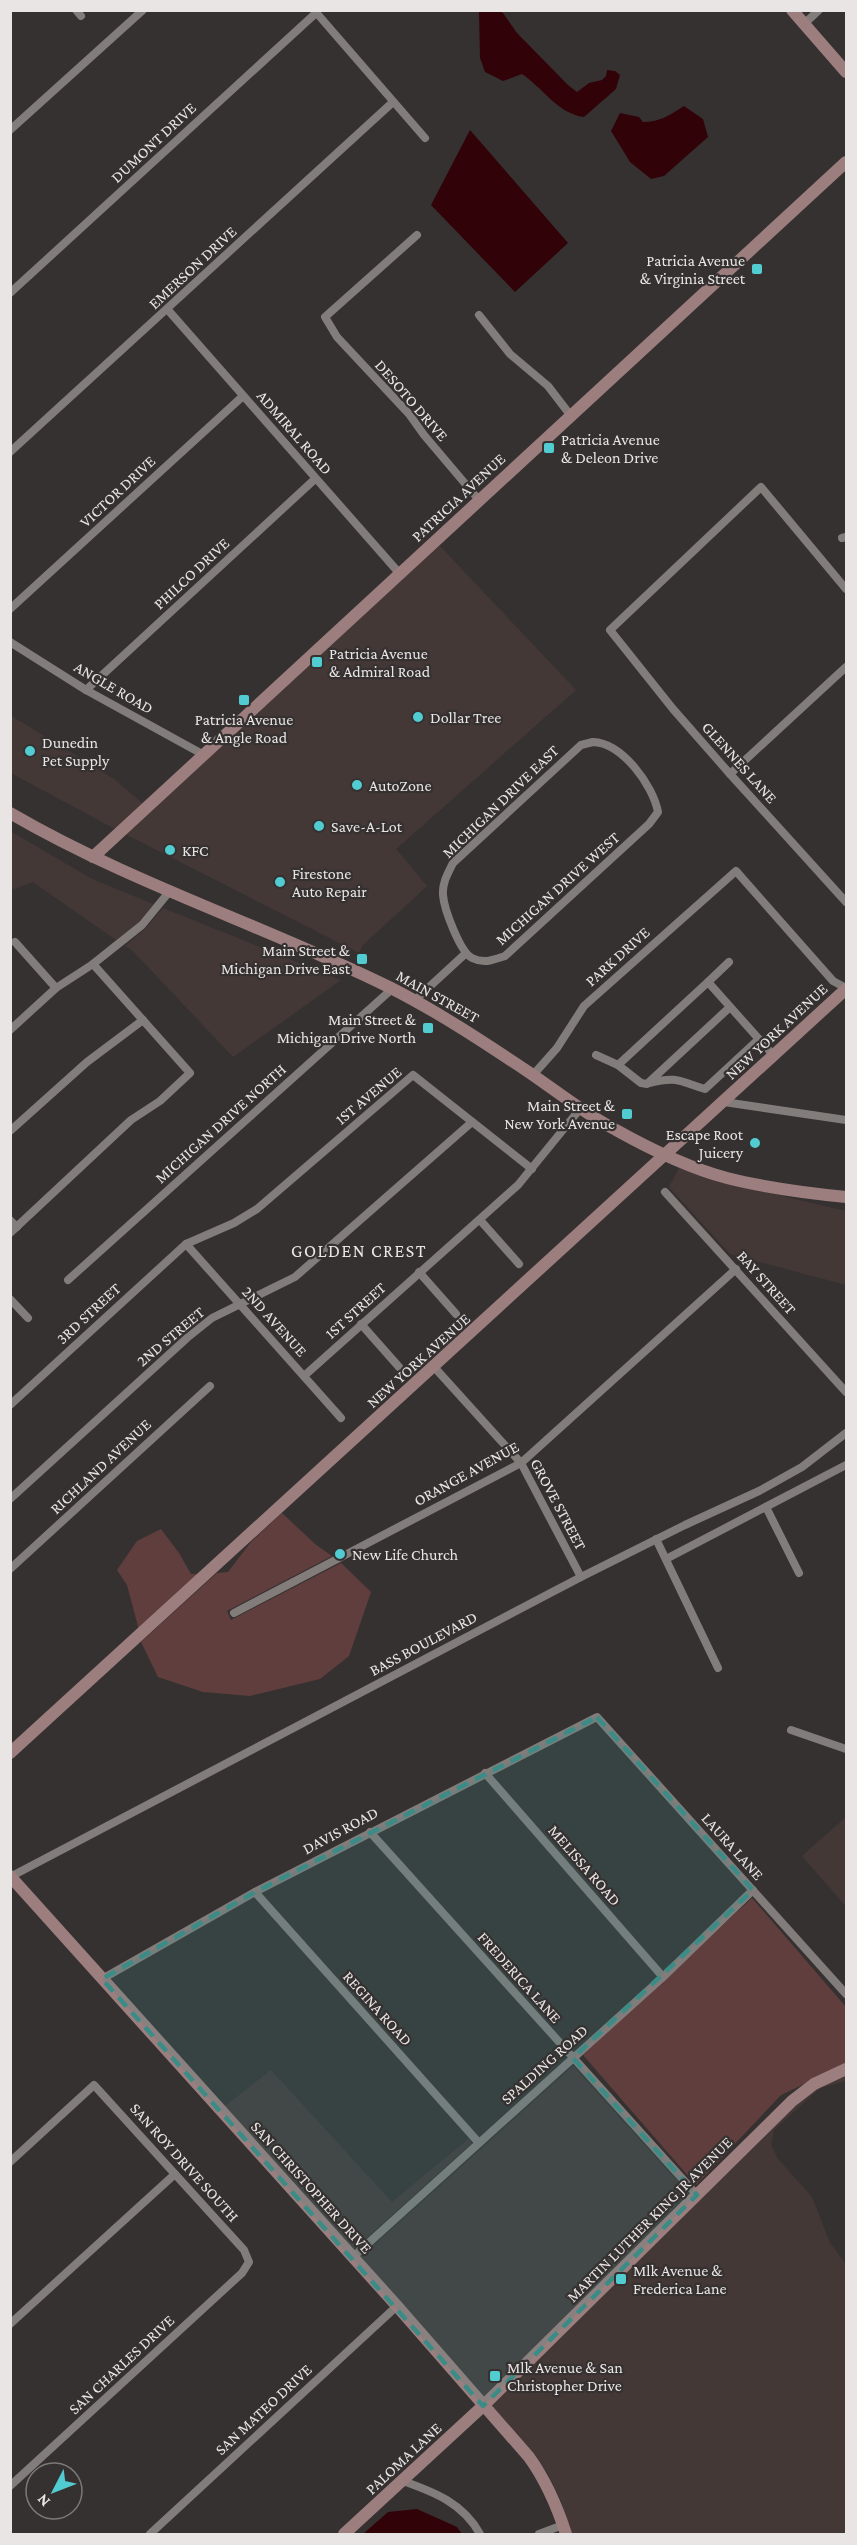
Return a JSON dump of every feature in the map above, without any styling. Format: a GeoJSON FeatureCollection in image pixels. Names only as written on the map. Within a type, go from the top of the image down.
{"type":"FeatureCollection","features":[{"type":"Feature","properties":{"kind":"street"},"geometry":{"type":"LineString","coordinates":[[10,130],[143,10]]}},
{"type":"Feature","properties":{"kind":"street"},"geometry":{"type":"LineString","coordinates":[[792,10],[846,72]]}},
{"type":"Feature","properties":{"kind":"street"},"geometry":{"type":"LineString","coordinates":[[804,24],[819,10]]}},
{"type":"Feature","properties":{"kind":"street"},"geometry":{"type":"LineString","coordinates":[[315,12],[425,138]]}},
{"type":"Feature","properties":{"kind":"street","name":"DUMONT DRIVE"},"geometry":{"type":"LineString","coordinates":[[10,293],[315,12]]}},
{"type":"Feature","properties":{"kind":"street","name":"EMERSON DRIVE"},"geometry":{"type":"LineString","coordinates":[[10,452],[393,102]]}},
{"type":"Feature","properties":{"kind":"street","name":"PATRICIA AVENUE"},"geometry":{"type":"LineString","coordinates":[[93,857],[846,162]]}},
{"type":"Feature","properties":{"kind":"street","name":"DESOTO DRIVE"},"geometry":{"type":"LineString","coordinates":[[417,235],[325,317],[337,338],[409,414],[424,435],[480,500]]}},
{"type":"Feature","properties":{"kind":"street","name":"ADMIRAL ROAD"},"geometry":{"type":"LineString","coordinates":[[168,310],[400,574]]}},
{"type":"Feature","properties":{"kind":"street"},"geometry":{"type":"LineString","coordinates":[[479,315],[510,354],[548,386],[571,416]]}},
{"type":"Feature","properties":{"kind":"street","name":"VICTOR DRIVE"},"geometry":{"type":"LineString","coordinates":[[10,609],[243,396]]}},
{"type":"Feature","properties":{"kind":"street","name":"PHILCO DRIVE"},"geometry":{"type":"LineString","coordinates":[[86,690],[315,479]]}},
{"type":"Feature","properties":{"kind":"street","name":"GLENNES LANE"},"geometry":{"type":"LineString","coordinates":[[846,589],[761,487],[610,630],[730,774],[846,902]]}},
{"type":"Feature","properties":{"kind":"street","name":"ANGLE ROAD"},"geometry":{"type":"LineString","coordinates":[[10,642],[86,690],[204,755]]}},
{"type":"Feature","properties":{"kind":"street"},"geometry":{"type":"LineString","coordinates":[[730,774],[846,667]]}},
{"type":"Feature","properties":{"kind":"street","name":"MICHIGAN DRIVE WEST"},"geometry":{"type":"LineString","coordinates":[[465,954],[487,962],[505,956],[649,824],[658,812],[656,801],[643,780],[615,750],[603,742],[592,741],[581,745]]}},
{"type":"Feature","properties":{"kind":"street","name":"MICHIGAN DRIVE EAST"},"geometry":{"type":"LineString","coordinates":[[465,954],[443,895],[445,879],[453,864],[581,745]]}},
{"type":"Feature","properties":{"kind":"street","name":"MAIN STREET"},"geometry":{"type":"LineString","coordinates":[[10,813],[93,857],[169,892],[392,988],[461,1026],[580,1109],[666,1155],[724,1177],[783,1190],[846,1197]]}},
{"type":"Feature","properties":{"kind":"street","name":"PARK DRIVE"},"geometry":{"type":"LineString","coordinates":[[533,1075],[557,1048],[584,1006],[736,871],[832,981],[846,988]]}},
{"type":"Feature","properties":{"kind":"street"},"geometry":{"type":"LineString","coordinates":[[10,1030],[56,988],[93,964],[142,925],[169,892]]}},
{"type":"Feature","properties":{"kind":"street"},"geometry":{"type":"LineString","coordinates":[[15,942],[56,988]]}},
{"type":"Feature","properties":{"kind":"street"},"geometry":{"type":"LineString","coordinates":[[415,1000],[465,954]]}},
{"type":"Feature","properties":{"kind":"street"},"geometry":{"type":"LineString","coordinates":[[618,1065],[729,962]]}},
{"type":"Feature","properties":{"kind":"street"},"geometry":{"type":"LineString","coordinates":[[13,1226],[131,1119],[160,1101],[190,1073],[93,964]]}},
{"type":"Feature","properties":{"kind":"street"},"geometry":{"type":"LineString","coordinates":[[708,982],[774,1056]]}},
{"type":"Feature","properties":{"kind":"street","name":"MICHIGAN DRIVE NORTH"},"geometry":{"type":"LineString","coordinates":[[68,1281],[392,988]]}},
{"type":"Feature","properties":{"kind":"street","name":"NEW YORK AVENUE"},"geometry":{"type":"LineString","coordinates":[[10,1754],[435,1368],[846,988]]}},
{"type":"Feature","properties":{"kind":"street"},"geometry":{"type":"LineString","coordinates":[[647,1084],[730,1007]]}},
{"type":"Feature","properties":{"kind":"street"},"geometry":{"type":"LineString","coordinates":[[10,1131],[87,1062],[142,1020]]}},
{"type":"Feature","properties":{"kind":"street"},"geometry":{"type":"LineString","coordinates":[[596,1055],[618,1065],[641,1083],[647,1084],[669,1079],[683,1080],[705,1089],[759,1039]]}},
{"type":"Feature","properties":{"kind":"street","name":"1ST AVENUE"},"geometry":{"type":"LineString","coordinates":[[186,1244],[234,1223],[257,1209],[412,1075],[532,1169]]}},
{"type":"Feature","properties":{"kind":"street"},"geometry":{"type":"LineString","coordinates":[[724,1102],[846,1120]]}},
{"type":"Feature","properties":{"kind":"street"},"geometry":{"type":"LineString","coordinates":[[532,1169],[580,1109]]}},
{"type":"Feature","properties":{"kind":"street","name":"2ND STREET"},"geometry":{"type":"LineString","coordinates":[[10,1499],[187,1338],[212,1318],[295,1276],[472,1122]]}},
{"type":"Feature","properties":{"kind":"street","name":"1ST STREET"},"geometry":{"type":"LineString","coordinates":[[304,1376],[480,1220],[532,1169]]}},
{"type":"Feature","properties":{"kind":"street","name":"BAY STREET"},"geometry":{"type":"LineString","coordinates":[[665,1192],[846,1392]]}},
{"type":"Feature","properties":{"kind":"street"},"geometry":{"type":"LineString","coordinates":[[480,1220],[519,1264]]}},
{"type":"Feature","properties":{"kind":"street","name":"2ND AVENUE"},"geometry":{"type":"LineString","coordinates":[[186,1244],[341,1418]]}},
{"type":"Feature","properties":{"kind":"street","name":"3RD STREET"},"geometry":{"type":"LineString","coordinates":[[10,1405],[186,1244]]}},
{"type":"Feature","properties":{"kind":"street","name":"ORANGE AVENUE"},"geometry":{"type":"LineString","coordinates":[[234,1613],[521,1463],[736,1269]]}},
{"type":"Feature","properties":{"kind":"street"},"geometry":{"type":"LineString","coordinates":[[419,1272],[456,1314]]}},
{"type":"Feature","properties":{"kind":"street"},"geometry":{"type":"LineString","coordinates":[[10,1299],[28,1318]]}},
{"type":"Feature","properties":{"kind":"street"},"geometry":{"type":"LineString","coordinates":[[361,1324],[399,1366]]}},
{"type":"Feature","properties":{"kind":"street","name":"GROVE STREET"},"geometry":{"type":"LineString","coordinates":[[435,1368],[521,1463],[581,1577]]}},
{"type":"Feature","properties":{"kind":"street","name":"RICHLAND AVENUE"},"geometry":{"type":"LineString","coordinates":[[10,1569],[210,1386]]}},
{"type":"Feature","properties":{"kind":"street","name":"BASS BOULEVARD"},"geometry":{"type":"LineString","coordinates":[[11,1877],[581,1577],[759,1491],[802,1467],[846,1433]]}},
{"type":"Feature","properties":{"kind":"street"},"geometry":{"type":"LineString","coordinates":[[666,1559],[846,1465]]}},
{"type":"Feature","properties":{"kind":"street"},"geometry":{"type":"LineString","coordinates":[[766,1507],[799,1573]]}},
{"type":"Feature","properties":{"kind":"street"},"geometry":{"type":"LineString","coordinates":[[656,1539],[718,1668]]}},
{"type":"Feature","properties":{"kind":"street","name":"DAVIS ROAD"},"geometry":{"type":"LineString","coordinates":[[102,1979],[255,1892],[597,1717]]}},
{"type":"Feature","properties":{"kind":"street","name":"LAURA LANE"},"geometry":{"type":"LineString","coordinates":[[597,1717],[846,1994]]}},
{"type":"Feature","properties":{"kind":"street"},"geometry":{"type":"LineString","coordinates":[[791,1730],[846,1749]]}},
{"type":"Feature","properties":{"kind":"street","name":"MELISSA ROAD"},"geometry":{"type":"LineString","coordinates":[[485,1773],[663,1977]]}},
{"type":"Feature","properties":{"kind":"street","name":"FREDERICA LANE"},"geometry":{"type":"LineString","coordinates":[[370,1832],[697,2195]]}},
{"type":"Feature","properties":{"kind":"street","name":"SAN CHRISTOPHER DRIVE"},"geometry":{"type":"LineString","coordinates":[[11,1877],[397,2306],[529,2457],[544,2477],[565,2530]]}},
{"type":"Feature","properties":{"kind":"street","name":"SPALDING ROAD"},"geometry":{"type":"LineString","coordinates":[[353,2257],[663,1977],[753,1890]]}},
{"type":"Feature","properties":{"kind":"street","name":"REGINA ROAD"},"geometry":{"type":"LineString","coordinates":[[255,1892],[479,2143]]}},
{"type":"Feature","properties":{"kind":"street","name":"MARTIN LUTHER KING JR AVENUE"},"geometry":{"type":"LineString","coordinates":[[483,2406],[792,2101],[814,2084],[846,2069]]}},
{"type":"Feature","properties":{"kind":"street","name":"SAN ROY DRIVE SOUTH"},"geometry":{"type":"LineString","coordinates":[[10,2162],[94,2085],[244,2250],[249,2262]]}},
{"type":"Feature","properties":{"kind":"street"},"geometry":{"type":"LineString","coordinates":[[10,2324],[175,2174]]}},
{"type":"Feature","properties":{"kind":"street","name":"SAN CHARLES DRIVE"},"geometry":{"type":"LineString","coordinates":[[10,2486],[242,2273],[249,2262]]}},
{"type":"Feature","properties":{"kind":"street","name":"SAN MATEO DRIVE"},"geometry":{"type":"LineString","coordinates":[[150,2535],[397,2306]]}},
{"type":"Feature","properties":{"kind":"street","name":"PALOMA LANE"},"geometry":{"type":"LineString","coordinates":[[344,2535],[483,2406]]}},
{"type":"Feature","properties":{"kind":"street"},"geometry":{"type":"LineString","coordinates":[[403,2481],[429,2490],[456,2504],[474,2523],[480,2535]]}},
{"type":"Feature","properties":{"kind":"street"},"geometry":{"type":"LineString","coordinates":[[539,2535],[565,2530]]}},
{"type":"Feature","properties":{"kind":"highlighted area"},"geometry":{"type":"Polygon","coordinates":[[[597,1717],[753,1890],[573,2058],[697,2195],[483,2406],[102,1979],[255,1892],[597,1717]]]}},
{"type":"Feature","properties":{"kind":"shaded area"},"geometry":{"type":"Polygon","coordinates":[[[479,11],[503,13],[517,33],[577,92],[589,83],[602,80],[607,70],[615,71],[620,75],[616,89],[584,117],[558,106],[522,74],[503,81],[485,72],[480,58],[479,11]]]}},
{"type":"Feature","properties":{"kind":"shaded area"},"geometry":{"type":"Polygon","coordinates":[[[684,106],[703,119],[708,137],[664,176],[651,179],[630,162],[611,131],[620,113],[639,117],[643,122],[649,122],[665,117],[684,106]]]}},
{"type":"Feature","properties":{"kind":"shaded area"},"geometry":{"type":"Polygon","coordinates":[[[470,130],[568,243],[515,292],[431,205],[470,130]]]}},
{"type":"Feature","properties":{"kind":"shaded area"},"geometry":{"type":"Polygon","coordinates":[[[439,545],[576,690],[396,849],[427,886],[363,945],[359,953],[125,834],[439,545]]]}},
{"type":"Feature","properties":{"kind":"shaded area"},"geometry":{"type":"Polygon","coordinates":[[[10,715],[114,779],[143,804],[115,829],[11,773],[10,715]]]}},
{"type":"Feature","properties":{"kind":"shaded area"},"geometry":{"type":"Polygon","coordinates":[[[10,831],[92,879],[153,904],[139,922],[116,940],[33,882],[11,890],[10,831]]]}},
{"type":"Feature","properties":{"kind":"shaded area"},"geometry":{"type":"Polygon","coordinates":[[[163,908],[341,980],[233,1057],[133,951],[125,946],[145,929],[163,908]]]}},
{"type":"Feature","properties":{"kind":"shaded area"},"geometry":{"type":"Polygon","coordinates":[[[679,1168],[723,1182],[846,1211],[846,1285],[730,1254],[669,1187],[679,1168]]]}},
{"type":"Feature","properties":{"kind":"shaded area"},"geometry":{"type":"Polygon","coordinates":[[[282,1513],[315,1544],[332,1556],[227,1611],[231,1620],[341,1563],[371,1592],[349,1656],[320,1679],[250,1696],[203,1692],[158,1677],[141,1642],[217,1573],[228,1572],[251,1542],[282,1513]]]}},
{"type":"Feature","properties":{"kind":"shaded area"},"geometry":{"type":"Polygon","coordinates":[[[161,1529],[191,1574],[201,1574],[139,1630],[127,1585],[117,1570],[137,1541],[161,1529]]]}},
{"type":"Feature","properties":{"kind":"shaded area"},"geometry":{"type":"Polygon","coordinates":[[[846,1817],[846,1906],[802,1856],[846,1817]]]}},
{"type":"Feature","properties":{"kind":"shaded area"},"geometry":{"type":"Polygon","coordinates":[[[752,1898],[846,2007],[846,2064],[781,2095],[696,2185],[583,2055],[752,1898]]]}},
{"type":"Feature","properties":{"kind":"shaded area"},"geometry":{"type":"Polygon","coordinates":[[[573,2066],[688,2193],[484,2398],[361,2257],[573,2066]]]}},
{"type":"Feature","properties":{"kind":"shaded area"},"geometry":{"type":"Polygon","coordinates":[[[271,2070],[392,2202],[468,2139],[472,2143],[354,2249],[225,2106],[271,2070]]]}},
{"type":"Feature","properties":{"kind":"shaded area"},"geometry":{"type":"Polygon","coordinates":[[[846,2075],[846,2081],[820,2088],[774,2130],[771,2145],[778,2159],[812,2197],[830,2243],[846,2264],[846,2534],[572,2534],[561,2501],[548,2474],[534,2453],[491,2406],[796,2105],[816,2089],[846,2075]]]}},
{"type":"Feature","properties":{"kind":"shaded area"},"geometry":{"type":"Polygon","coordinates":[[[417,2509],[457,2527],[462,2534],[363,2534],[388,2512],[417,2509]]]}},
{"type":"Feature","properties":{"kind":"place","name":"Patricia Avenue & Virginia Street"},"geometry":{"type":"Point","coordinates":[757,269]}},
{"type":"Feature","properties":{"kind":"place","name":"Patricia Avenue & Deleon Drive"},"geometry":{"type":"Point","coordinates":[549,448]}},
{"type":"Feature","properties":{"kind":"place","name":"Patricia Avenue & Admiral Road"},"geometry":{"type":"Point","coordinates":[317,662]}},
{"type":"Feature","properties":{"kind":"place","name":"Patricia Avenue & Angle Road"},"geometry":{"type":"Point","coordinates":[244,700]}},
{"type":"Feature","properties":{"kind":"place","name":"Dollar Tree"},"geometry":{"type":"Point","coordinates":[418,717]}},
{"type":"Feature","properties":{"kind":"place","name":"Dunedin Pet Supply"},"geometry":{"type":"Point","coordinates":[30,751]}},
{"type":"Feature","properties":{"kind":"place","name":"AutoZone"},"geometry":{"type":"Point","coordinates":[357,785]}},
{"type":"Feature","properties":{"kind":"place","name":"Save-A-Lot"},"geometry":{"type":"Point","coordinates":[319,826]}},
{"type":"Feature","properties":{"kind":"place","name":"KFC"},"geometry":{"type":"Point","coordinates":[170,850]}},
{"type":"Feature","properties":{"kind":"place","name":"Firestone Auto Repair"},"geometry":{"type":"Point","coordinates":[280,882]}},
{"type":"Feature","properties":{"kind":"place","name":"Main Street & Michigan Drive East"},"geometry":{"type":"Point","coordinates":[362,959]}},
{"type":"Feature","properties":{"kind":"place","name":"Main Street & Michigan Drive North"},"geometry":{"type":"Point","coordinates":[428,1028]}},
{"type":"Feature","properties":{"kind":"place","name":"Main Street & New York Avenue"},"geometry":{"type":"Point","coordinates":[627,1114]}},
{"type":"Feature","properties":{"kind":"place","name":"Escape Root Juicery"},"geometry":{"type":"Point","coordinates":[755,1143]}},
{"type":"Feature","properties":{"kind":"place","name":"New Life Church"},"geometry":{"type":"Point","coordinates":[340,1554]}},
{"type":"Feature","properties":{"kind":"place","name":"Mlk Avenue & Frederica Lane"},"geometry":{"type":"Point","coordinates":[621,2279]}},
{"type":"Feature","properties":{"kind":"place","name":"Mlk Avenue & San Christopher Drive"},"geometry":{"type":"Point","coordinates":[495,2376]}},
{"type":"Feature","properties":{"kind":"district","name":"GOLDEN CREST"},"geometry":{"type":"Point","coordinates":[359,1251]}}]}
